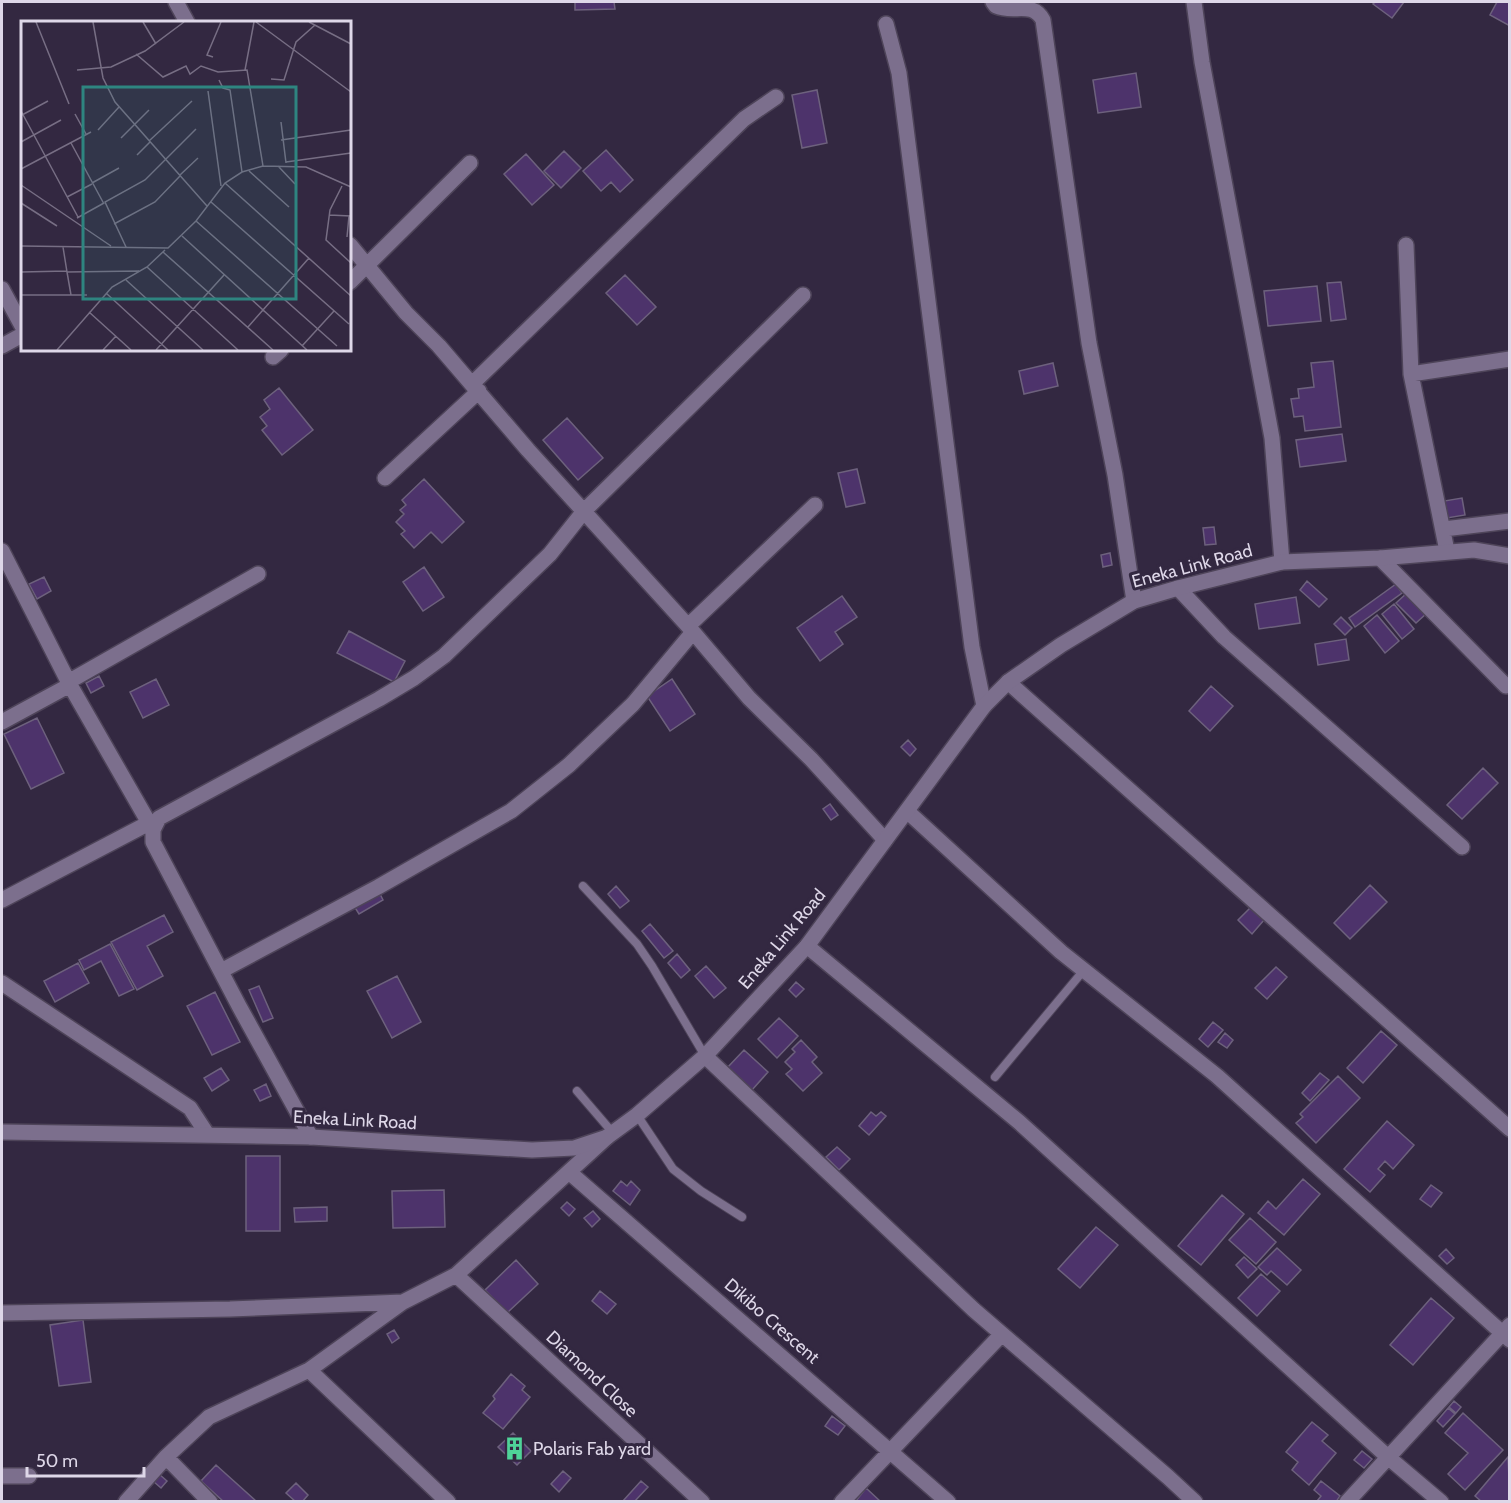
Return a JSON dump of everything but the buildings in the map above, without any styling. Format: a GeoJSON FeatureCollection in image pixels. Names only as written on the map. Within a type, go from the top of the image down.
{"type":"FeatureCollection","features":[{"type":"Feature","properties":{"kind":"street"},"geometry":{"type":"LineString","coordinates":[[176,2],[186,21]]}},
{"type":"Feature","properties":{"kind":"street"},"geometry":{"type":"LineString","coordinates":[[993,2],[1002,9],[1022,6],[1033,8],[1039,12],[1043,20],[1089,343],[1115,475],[1134,601]]}},
{"type":"Feature","properties":{"kind":"street"},"geometry":{"type":"LineString","coordinates":[[1194,2],[1202,62],[1272,438],[1282,562]]}},
{"type":"Feature","properties":{"kind":"street"},"geometry":{"type":"LineString","coordinates":[[886,24],[899,73],[972,647],[984,706]]}},
{"type":"Feature","properties":{"kind":"street"},"geometry":{"type":"LineString","coordinates":[[385,478],[744,119],[776,97]]}},
{"type":"Feature","properties":{"kind":"street"},"geometry":{"type":"LineString","coordinates":[[351,281],[470,163]]}},
{"type":"Feature","properties":{"kind":"street"},"geometry":{"type":"LineString","coordinates":[[1406,245],[1411,374],[1447,551]]}},
{"type":"Feature","properties":{"kind":"street"},"geometry":{"type":"LineString","coordinates":[[351,246],[406,313],[439,346],[528,450],[690,629],[749,698],[811,759],[885,840]]}},
{"type":"Feature","properties":{"kind":"street"},"geometry":{"type":"LineString","coordinates":[[2,289],[21,325]]}},
{"type":"Feature","properties":{"kind":"street"},"geometry":{"type":"LineString","coordinates":[[2,900],[151,826],[159,818],[414,678],[444,656],[550,554],[584,511],[803,295]]}},
{"type":"Feature","properties":{"kind":"street"},"geometry":{"type":"LineString","coordinates":[[2,346],[21,336]]}},
{"type":"Feature","properties":{"kind":"street"},"geometry":{"type":"LineString","coordinates":[[1411,374],[1509,359]]}},
{"type":"Feature","properties":{"kind":"street"},"geometry":{"type":"LineString","coordinates":[[221,971],[511,811],[569,765],[633,704],[690,629],[815,505]]}},
{"type":"Feature","properties":{"kind":"street"},"geometry":{"type":"LineString","coordinates":[[1444,529],[1509,520]]}},
{"type":"Feature","properties":{"kind":"street","name":"Eneka Link Road"},"geometry":{"type":"LineString","coordinates":[[2,1132],[311,1137],[532,1150],[574,1148],[610,1135],[637,1115],[705,1056],[807,946],[984,706],[1008,682],[1061,645],[1134,601],[1282,562],[1380,558],[1474,550],[1509,556]]}},
{"type":"Feature","properties":{"kind":"street"},"geometry":{"type":"LineString","coordinates":[[2,551],[69,683],[151,826],[153,842],[311,1137]]}},
{"type":"Feature","properties":{"kind":"street"},"geometry":{"type":"LineString","coordinates":[[1380,558],[1506,686]]}},
{"type":"Feature","properties":{"kind":"street"},"geometry":{"type":"LineString","coordinates":[[2,722],[258,574]]}},
{"type":"Feature","properties":{"kind":"street"},"geometry":{"type":"LineString","coordinates":[[1178,588],[1224,637],[1462,847]]}},
{"type":"Feature","properties":{"kind":"street"},"geometry":{"type":"LineString","coordinates":[[1008,682],[1509,1129]]}},
{"type":"Feature","properties":{"kind":"street"},"geometry":{"type":"LineString","coordinates":[[908,812],[1061,952],[1217,1076],[1507,1333],[1347,1502]]}},
{"type":"Feature","properties":{"kind":"street"},"geometry":{"type":"LineString","coordinates":[[807,946],[1019,1122],[1389,1458],[1441,1502]]}},
{"type":"Feature","properties":{"kind":"street"},"geometry":{"type":"LineString","coordinates":[[2,983],[190,1108],[207,1134]]}},
{"type":"Feature","properties":{"kind":"street"},"geometry":{"type":"LineString","coordinates":[[705,1056],[974,1310],[1194,1502]]}},
{"type":"Feature","properties":{"kind":"street"},"geometry":{"type":"LineString","coordinates":[[126,1502],[166,1457],[209,1417],[309,1370],[403,1302],[456,1275],[610,1135]]}},
{"type":"Feature","properties":{"kind":"street","name":"Dikibo Crescent"},"geometry":{"type":"LineString","coordinates":[[569,1172],[948,1502]]}},
{"type":"Feature","properties":{"kind":"street","name":"Diamond Close"},"geometry":{"type":"LineString","coordinates":[[456,1275],[702,1502]]}},
{"type":"Feature","properties":{"kind":"street"},"geometry":{"type":"LineString","coordinates":[[2,1313],[230,1309],[403,1302]]}},
{"type":"Feature","properties":{"kind":"street"},"geometry":{"type":"LineString","coordinates":[[842,1502],[1002,1334]]}},
{"type":"Feature","properties":{"kind":"street"},"geometry":{"type":"LineString","coordinates":[[309,1370],[448,1502]]}},
{"type":"Feature","properties":{"kind":"street"},"geometry":{"type":"LineString","coordinates":[[166,1457],[210,1502]]}},
{"type":"Feature","properties":{"kind":"street"},"geometry":{"type":"LineString","coordinates":[[2,1476],[29,1476]]}},
{"type":"Feature","properties":{"kind":"lane"},"geometry":{"type":"LineString","coordinates":[[583,886],[637,944],[705,1056]]}},
{"type":"Feature","properties":{"kind":"lane"},"geometry":{"type":"LineString","coordinates":[[995,1077],[1084,970]]}},
{"type":"Feature","properties":{"kind":"lane"},"geometry":{"type":"LineString","coordinates":[[577,1091],[610,1135]]}},
{"type":"Feature","properties":{"kind":"lane"},"geometry":{"type":"LineString","coordinates":[[637,1115],[673,1169],[701,1191],[742,1217]]}},
{"type":"Feature","properties":{"kind":"place","name":"Polaris Fab yard"},"geometry":{"type":"Point","coordinates":[515,1449]}}]}
